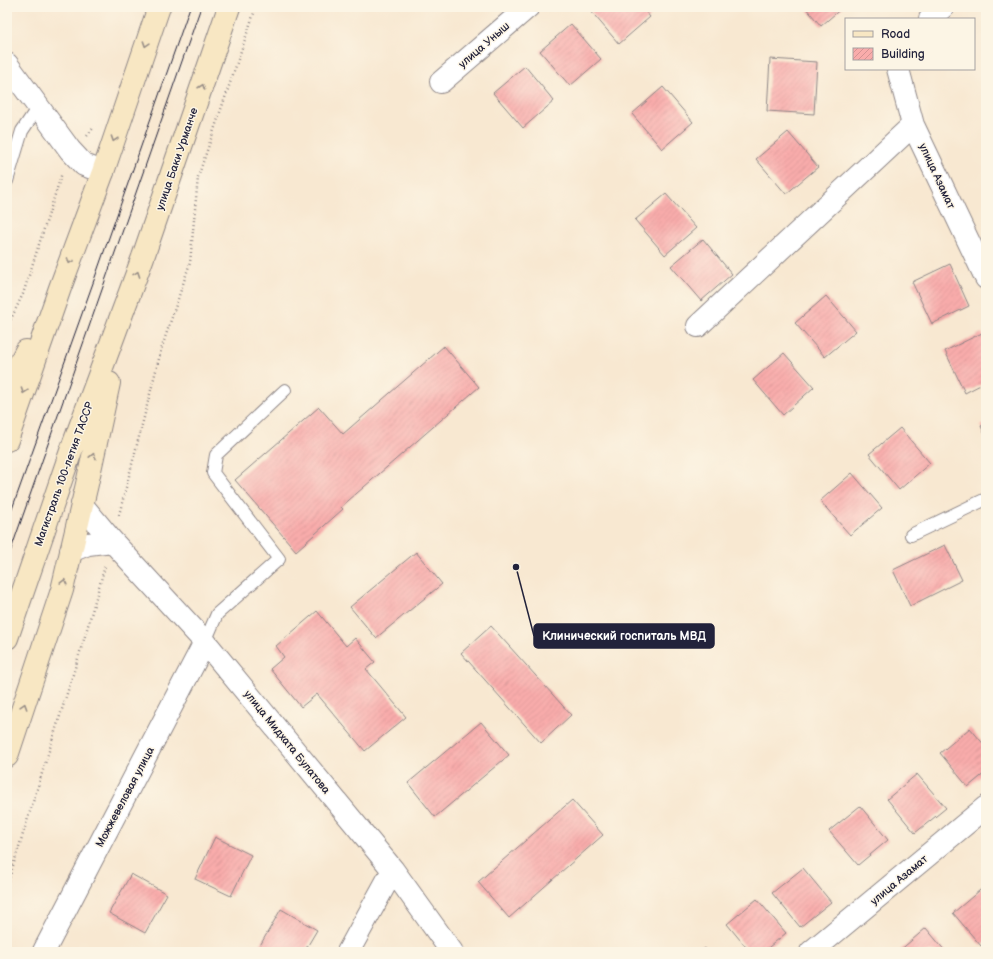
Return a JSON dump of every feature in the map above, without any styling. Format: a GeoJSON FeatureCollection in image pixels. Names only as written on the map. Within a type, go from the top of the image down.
{"type":"FeatureCollection","features":[{"type":"Feature","properties":{"kind":"main road"},"geometry":{"type":"LineString","coordinates":[[7,440],[60,288],[103,172],[159,7]]}},
{"type":"Feature","properties":{"kind":"main road","name":"улица Баки Урманче"},"geometry":{"type":"LineString","coordinates":[[124,311],[229,7]]}},
{"type":"Feature","properties":{"kind":"main road"},"geometry":{"type":"LineString","coordinates":[[7,388],[60,288]]}},
{"type":"Feature","properties":{"kind":"main road"},"geometry":{"type":"LineString","coordinates":[[7,756],[62,590],[124,311]]}},
{"type":"Feature","properties":{"kind":"main road","name":"Магистраль 100-летия ТАССР"},"geometry":{"type":"LineString","coordinates":[[7,638],[72,451],[124,311]]}},
{"type":"Feature","properties":{"kind":"street","name":"улица Уныш"},"geometry":{"type":"LineString","coordinates":[[441,82],[528,7]]}},
{"type":"Feature","properties":{"kind":"street"},"geometry":{"type":"LineString","coordinates":[[931,18],[943,7]]}},
{"type":"Feature","properties":{"kind":"street"},"geometry":{"type":"LineString","coordinates":[[7,64],[70,150],[84,165],[103,172]]}},
{"type":"Feature","properties":{"kind":"street","name":"улица Азамат"},"geometry":{"type":"LineString","coordinates":[[898,70],[913,125],[986,278]]}},
{"type":"Feature","properties":{"kind":"street"},"geometry":{"type":"LineString","coordinates":[[698,326],[913,125]]}},
{"type":"Feature","properties":{"kind":"street","name":"улица Мидхата Булатова"},"geometry":{"type":"LineString","coordinates":[[82,505],[112,542],[205,642],[392,870],[452,952]]}},
{"type":"Feature","properties":{"kind":"street"},"geometry":{"type":"LineString","coordinates":[[71,551],[88,544],[112,542]]}},
{"type":"Feature","properties":{"kind":"street","name":"Можжевеловая улица"},"geometry":{"type":"LineString","coordinates":[[44,951],[205,642]]}},
{"type":"Feature","properties":{"kind":"street","name":"улица Азамат"},"geometry":{"type":"LineString","coordinates":[[811,952],[986,807]]}},
{"type":"Feature","properties":{"kind":"street"},"geometry":{"type":"LineString","coordinates":[[348,952],[392,870]]}},
{"type":"Feature","properties":{"kind":"lane"},"geometry":{"type":"LineString","coordinates":[[7,181],[22,131],[38,107]]}},
{"type":"Feature","properties":{"kind":"lane"},"geometry":{"type":"LineString","coordinates":[[205,642],[217,614],[279,559],[213,474],[216,455],[285,390]]}},
{"type":"Feature","properties":{"kind":"lane"},"geometry":{"type":"LineString","coordinates":[[911,535],[986,499]]}},
{"type":"Feature","properties":{"kind":"path"},"geometry":{"type":"LineString","coordinates":[[7,885],[85,636],[112,542],[162,347],[190,263],[198,178],[256,7]]}},
{"type":"Feature","properties":{"kind":"building"},"geometry":{"type":"Polygon","coordinates":[[[591,7],[642,7],[650,17],[619,44],[589,9],[591,7]]]}},
{"type":"Feature","properties":{"kind":"building"},"geometry":{"type":"Polygon","coordinates":[[[805,7],[843,7],[821,26],[805,7]]]}},
{"type":"Feature","properties":{"kind":"building"},"geometry":{"type":"Polygon","coordinates":[[[571,24],[601,59],[570,86],[540,51],[571,24]]]}},
{"type":"Feature","properties":{"kind":"building"},"geometry":{"type":"Polygon","coordinates":[[[770,59],[817,62],[814,114],[767,111],[770,59]]]}},
{"type":"Feature","properties":{"kind":"building"},"geometry":{"type":"Polygon","coordinates":[[[525,66],[554,101],[523,128],[493,93],[525,66]]]}},
{"type":"Feature","properties":{"kind":"building"},"geometry":{"type":"Polygon","coordinates":[[[663,87],[693,122],[662,149],[632,114],[663,87]]]}},
{"type":"Feature","properties":{"kind":"building"},"geometry":{"type":"Polygon","coordinates":[[[788,132],[818,167],[786,194],[756,159],[788,132]]]}},
{"type":"Feature","properties":{"kind":"building"},"geometry":{"type":"Polygon","coordinates":[[[666,194],[696,228],[665,255],[635,220],[666,194]]]}},
{"type":"Feature","properties":{"kind":"building"},"geometry":{"type":"Polygon","coordinates":[[[703,239],[732,274],[701,301],[671,266],[703,239]]]}},
{"type":"Feature","properties":{"kind":"building"},"geometry":{"type":"Polygon","coordinates":[[[950,264],[969,306],[932,324],[912,282],[950,264]]]}},
{"type":"Feature","properties":{"kind":"building"},"geometry":{"type":"Polygon","coordinates":[[[826,296],[856,331],[825,357],[795,323],[826,296]]]}},
{"type":"Feature","properties":{"kind":"building"},"geometry":{"type":"Polygon","coordinates":[[[982,333],[986,341],[986,382],[965,393],[945,351],[982,333]]]}},
{"type":"Feature","properties":{"kind":"building"},"geometry":{"type":"Polygon","coordinates":[[[444,346],[479,387],[341,507],[343,509],[296,551],[235,480],[319,407],[343,434],[444,346]]]}},
{"type":"Feature","properties":{"kind":"building"},"geometry":{"type":"Polygon","coordinates":[[[784,353],[814,387],[783,415],[753,380],[784,353]]]}},
{"type":"Feature","properties":{"kind":"building"},"geometry":{"type":"Polygon","coordinates":[[[986,424],[986,437],[981,426],[986,424]]]}},
{"type":"Feature","properties":{"kind":"building"},"geometry":{"type":"Polygon","coordinates":[[[900,428],[930,463],[899,490],[869,454],[900,428]]]}},
{"type":"Feature","properties":{"kind":"building"},"geometry":{"type":"Polygon","coordinates":[[[852,473],[882,508],[850,535],[820,501],[852,473]]]}},
{"type":"Feature","properties":{"kind":"building"},"geometry":{"type":"Polygon","coordinates":[[[945,545],[962,580],[910,606],[893,570],[945,545]]]}},
{"type":"Feature","properties":{"kind":"building"},"geometry":{"type":"Polygon","coordinates":[[[416,552],[442,584],[376,638],[350,607],[416,552]]]}},
{"type":"Feature","properties":{"kind":"building"},"geometry":{"type":"Polygon","coordinates":[[[317,611],[346,646],[355,638],[375,662],[366,669],[406,717],[365,751],[317,694],[301,707],[270,669],[284,657],[276,646],[317,611]]]}},
{"type":"Feature","properties":{"kind":"building"},"geometry":{"type":"Polygon","coordinates":[[[491,626],[571,715],[541,743],[461,653],[491,626]]]}},
{"type":"Feature","properties":{"kind":"building"},"geometry":{"type":"Polygon","coordinates":[[[481,722],[509,755],[435,817],[408,783],[481,722]]]}},
{"type":"Feature","properties":{"kind":"building"},"geometry":{"type":"Polygon","coordinates":[[[970,728],[986,747],[986,772],[968,787],[940,753],[970,728]]]}},
{"type":"Feature","properties":{"kind":"building"},"geometry":{"type":"Polygon","coordinates":[[[917,774],[946,808],[915,833],[887,799],[917,774]]]}},
{"type":"Feature","properties":{"kind":"building"},"geometry":{"type":"Polygon","coordinates":[[[572,800],[603,835],[509,918],[478,882],[572,800]]]}},
{"type":"Feature","properties":{"kind":"building"},"geometry":{"type":"Polygon","coordinates":[[[860,806],[888,840],[858,865],[829,831],[860,806]]]}},
{"type":"Feature","properties":{"kind":"building"},"geometry":{"type":"Polygon","coordinates":[[[215,837],[251,855],[231,896],[195,879],[215,837]]]}},
{"type":"Feature","properties":{"kind":"building"},"geometry":{"type":"Polygon","coordinates":[[[803,868],[831,902],[800,927],[772,893],[803,868]]]}},
{"type":"Feature","properties":{"kind":"building"},"geometry":{"type":"Polygon","coordinates":[[[131,874],[167,894],[145,933],[109,913],[131,874]]]}},
{"type":"Feature","properties":{"kind":"building"},"geometry":{"type":"Polygon","coordinates":[[[986,885],[986,942],[981,946],[953,913],[986,885]]]}},
{"type":"Feature","properties":{"kind":"building"},"geometry":{"type":"Polygon","coordinates":[[[757,899],[786,933],[763,952],[750,952],[727,924],[757,899]]]}},
{"type":"Feature","properties":{"kind":"building"},"geometry":{"type":"Polygon","coordinates":[[[281,909],[317,930],[304,952],[263,952],[258,949],[281,909]]]}},
{"type":"Feature","properties":{"kind":"building"},"geometry":{"type":"Polygon","coordinates":[[[926,928],[946,952],[898,952],[926,928]]]}},
{"type":"Feature","properties":{"kind":"building"},"geometry":{"type":"Polygon","coordinates":[[[705,948],[709,952],[700,952],[705,948]]]}},
{"type":"Feature","properties":{"kind":"tram line"},"geometry":{"type":"LineString","coordinates":[[7,523],[190,7]]}},
{"type":"Feature","properties":{"kind":"tram line"},"geometry":{"type":"LineString","coordinates":[[7,561],[201,7]]}},
{"type":"Feature","properties":{"kind":"place","name":"Клинический госпиталь МВД"},"geometry":{"type":"Point","coordinates":[516,567]}}]}
